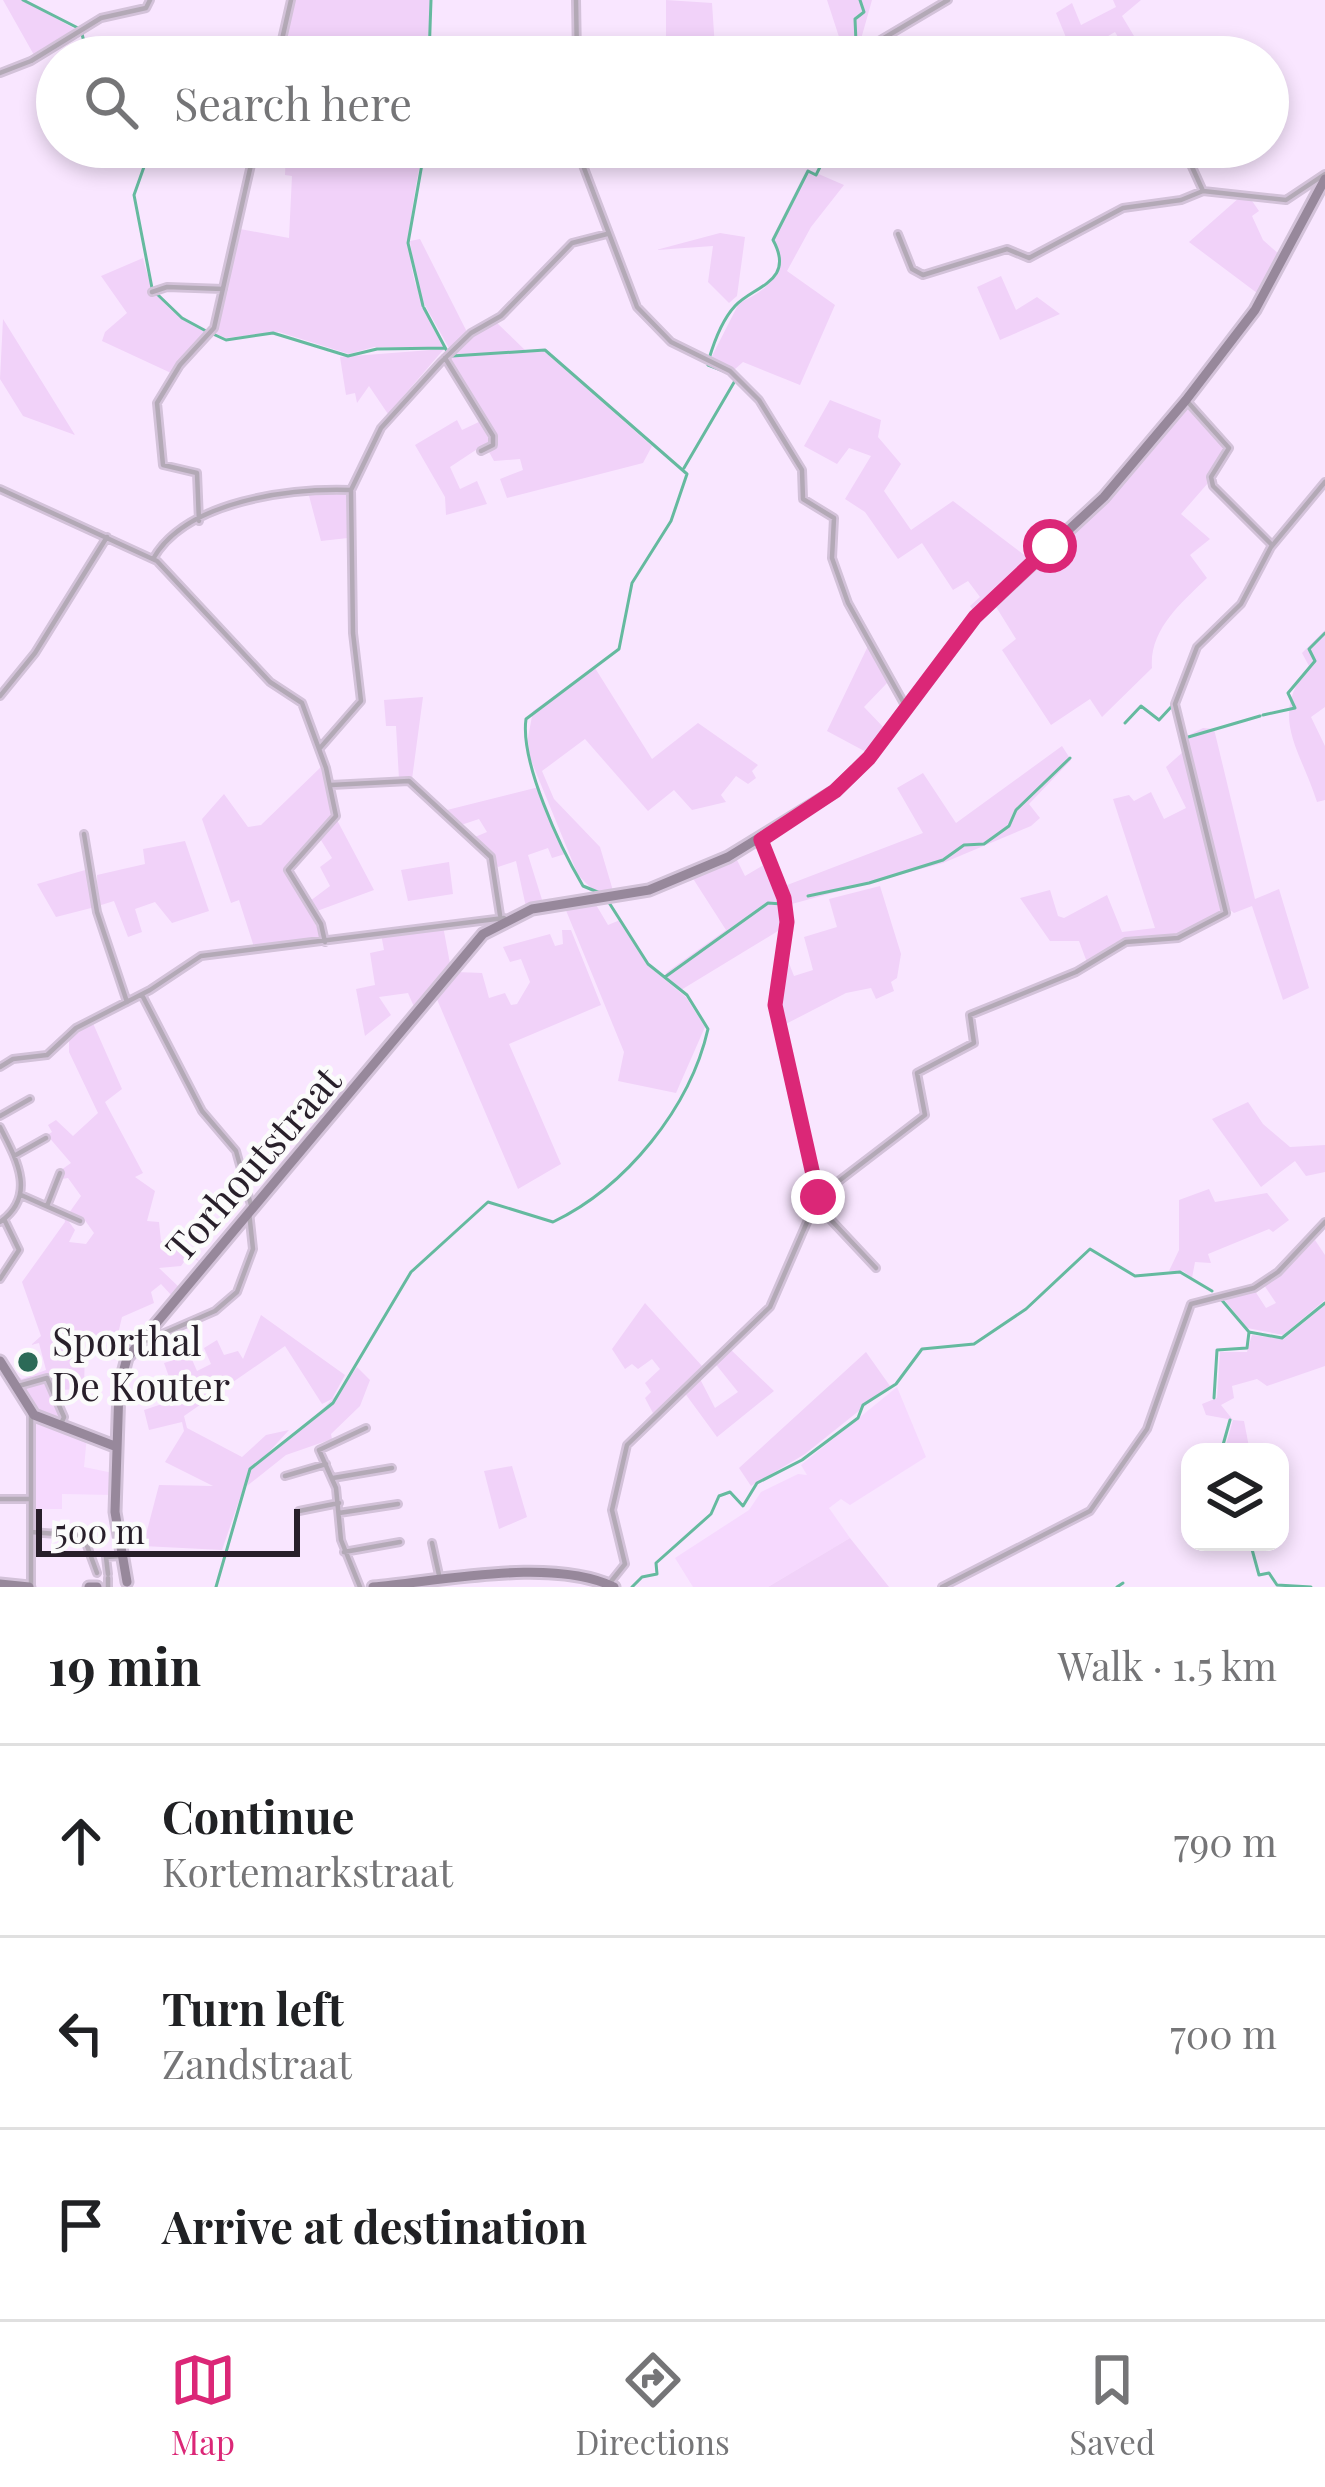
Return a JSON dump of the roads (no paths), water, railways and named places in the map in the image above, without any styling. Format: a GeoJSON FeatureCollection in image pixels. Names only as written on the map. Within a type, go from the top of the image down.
{"type":"FeatureCollection","features":[{"type":"Feature","properties":{"kind":"street"},"geometry":{"type":"LineString","coordinates":[[71,36],[100,18],[146,8],[149,0]]}},
{"type":"Feature","properties":{"kind":"street"},"geometry":{"type":"LineString","coordinates":[[283,36],[291,0]]}},
{"type":"Feature","properties":{"kind":"street"},"geometry":{"type":"LineString","coordinates":[[576,0],[577,36]]}},
{"type":"Feature","properties":{"kind":"street"},"geometry":{"type":"LineString","coordinates":[[889,36],[948,0]]}},
{"type":"Feature","properties":{"kind":"street"},"geometry":{"type":"LineString","coordinates":[[0,73],[36,58]]}},
{"type":"Feature","properties":{"kind":"street"},"geometry":{"type":"LineString","coordinates":[[199,520],[197,473],[164,467],[157,403],[180,365],[210,337],[250,168]]}},
{"type":"Feature","properties":{"kind":"street"},"geometry":{"type":"LineString","coordinates":[[583,168],[607,234],[649,323],[694,357],[740,379],[802,470],[803,499],[834,518],[832,558],[848,604],[907,710]]}},
{"type":"Feature","properties":{"kind":"street"},"geometry":{"type":"LineString","coordinates":[[1193,168],[1203,190]]}},
{"type":"Feature","properties":{"kind":"street"},"geometry":{"type":"LineString","coordinates":[[898,234],[913,269],[923,275],[1007,249],[1026,259],[1115,211],[1181,200],[1203,190],[1283,200],[1325,177]]}},
{"type":"Feature","properties":{"kind":"street"},"geometry":{"type":"LineString","coordinates":[[0,1067],[47,1055],[76,1028],[142,995],[200,956],[502,917],[649,890],[761,840],[835,791],[907,710],[977,615],[1104,497],[1186,400],[1255,310],[1325,177]]}},
{"type":"Feature","properties":{"kind":"street"},"geometry":{"type":"LineString","coordinates":[[320,748],[361,701],[353,633],[351,490],[380,428],[447,356],[479,327],[501,316],[572,243],[607,234]]}},
{"type":"Feature","properties":{"kind":"street"},"geometry":{"type":"LineString","coordinates":[[152,292],[167,287],[224,289]]}},
{"type":"Feature","properties":{"kind":"street"},"geometry":{"type":"LineString","coordinates":[[447,356],[493,436],[493,445],[481,451]]}},
{"type":"Feature","properties":{"kind":"street"},"geometry":{"type":"LineString","coordinates":[[1186,400],[1229,448],[1211,477],[1213,487],[1272,545]]}},
{"type":"Feature","properties":{"kind":"street"},"geometry":{"type":"LineString","coordinates":[[373,1587],[537,1573],[612,1586],[625,1564],[611,1510],[627,1444],[770,1307],[817,1200],[925,1114],[917,1073],[974,1043],[971,1014],[1076,972],[1126,942],[1181,938],[1226,914],[1174,707],[1197,647],[1241,604],[1272,545],[1325,482]]}},
{"type":"Feature","properties":{"kind":"street"},"geometry":{"type":"LineString","coordinates":[[0,489],[153,559],[270,682],[302,703],[320,748],[336,816],[290,862],[288,870],[322,924],[325,941]]}},
{"type":"Feature","properties":{"kind":"street"},"geometry":{"type":"LineString","coordinates":[[153,559],[164,541],[236,505],[306,489],[351,490]]}},
{"type":"Feature","properties":{"kind":"street"},"geometry":{"type":"LineString","coordinates":[[0,696],[35,653],[107,537]]}},
{"type":"Feature","properties":{"kind":"street"},"geometry":{"type":"LineString","coordinates":[[331,785],[409,781],[491,857],[502,917]]}},
{"type":"Feature","properties":{"kind":"street"},"geometry":{"type":"LineString","coordinates":[[84,834],[96,878],[97,912],[127,1002]]}},
{"type":"Feature","properties":{"kind":"street"},"geometry":{"type":"LineString","coordinates":[[761,840],[784,898],[787,922],[775,1005],[817,1200],[876,1268]]}},
{"type":"Feature","properties":{"kind":"street","name":"Torhoutstraat"},"geometry":{"type":"LineString","coordinates":[[126,1585],[115,1512],[117,1447],[121,1375],[137,1344],[502,917]]}},
{"type":"Feature","properties":{"kind":"street"},"geometry":{"type":"LineString","coordinates":[[137,1344],[215,1311],[234,1295],[253,1249],[250,1209],[236,1151],[206,1119],[142,995]]}},
{"type":"Feature","properties":{"kind":"street"},"geometry":{"type":"LineString","coordinates":[[0,1116],[30,1099]]}},
{"type":"Feature","properties":{"kind":"street"},"geometry":{"type":"LineString","coordinates":[[0,1127],[14,1156],[21,1195],[2,1221],[19,1250],[0,1279]]}},
{"type":"Feature","properties":{"kind":"street"},"geometry":{"type":"LineString","coordinates":[[14,1156],[46,1138]]}},
{"type":"Feature","properties":{"kind":"street"},"geometry":{"type":"LineString","coordinates":[[47,1206],[60,1173]]}},
{"type":"Feature","properties":{"kind":"street"},"geometry":{"type":"LineString","coordinates":[[21,1195],[80,1221]]}},
{"type":"Feature","properties":{"kind":"street"},"geometry":{"type":"LineString","coordinates":[[942,1587],[1090,1511],[1147,1429],[1190,1304],[1254,1288],[1278,1272],[1325,1222]]}},
{"type":"Feature","properties":{"kind":"street"},"geometry":{"type":"LineString","coordinates":[[0,1361],[31,1412],[117,1447]]}},
{"type":"Feature","properties":{"kind":"street"},"geometry":{"type":"LineString","coordinates":[[15,1387],[47,1378],[64,1417],[61,1424]]}},
{"type":"Feature","properties":{"kind":"street"},"geometry":{"type":"LineString","coordinates":[[0,1584],[30,1587],[31,1412]]}},
{"type":"Feature","properties":{"kind":"street"},"geometry":{"type":"LineString","coordinates":[[360,1587],[344,1552],[339,1503],[321,1447],[366,1428]]}},
{"type":"Feature","properties":{"kind":"street"},"geometry":{"type":"LineString","coordinates":[[285,1476],[326,1464]]}},
{"type":"Feature","properties":{"kind":"street"},"geometry":{"type":"LineString","coordinates":[[333,1478],[392,1468]]}},
{"type":"Feature","properties":{"kind":"street"},"geometry":{"type":"LineString","coordinates":[[0,1499],[31,1499]]}},
{"type":"Feature","properties":{"kind":"street"},"geometry":{"type":"LineString","coordinates":[[299,1511],[339,1503]]}},
{"type":"Feature","properties":{"kind":"street"},"geometry":{"type":"LineString","coordinates":[[339,1513],[398,1504]]}},
{"type":"Feature","properties":{"kind":"street"},"geometry":{"type":"LineString","coordinates":[[32,1532],[84,1539],[100,1564],[101,1582]]}},
{"type":"Feature","properties":{"kind":"street"},"geometry":{"type":"LineString","coordinates":[[344,1552],[400,1542]]}},
{"type":"Feature","properties":{"kind":"street"},"geometry":{"type":"LineString","coordinates":[[432,1543],[440,1581]]}},
{"type":"Feature","properties":{"kind":"street"},"geometry":{"type":"LineString","coordinates":[[101,1582],[100,1564],[106,1557],[125,1555]]}},
{"type":"Feature","properties":{"kind":"waterway"},"geometry":{"type":"LineString","coordinates":[[23,0],[78,28]]}},
{"type":"Feature","properties":{"kind":"waterway"},"geometry":{"type":"LineString","coordinates":[[430,36],[431,0]]}},
{"type":"Feature","properties":{"kind":"waterway"},"geometry":{"type":"LineString","coordinates":[[856,36],[855,19],[864,12],[860,0]]}},
{"type":"Feature","properties":{"kind":"waterway"},"geometry":{"type":"LineString","coordinates":[[144,168],[134,195],[152,288]]}},
{"type":"Feature","properties":{"kind":"waterway"},"geometry":{"type":"LineString","coordinates":[[421,168],[408,243],[423,306]]}},
{"type":"Feature","properties":{"kind":"waterway"},"geometry":{"type":"LineString","coordinates":[[709,359],[731,311],[776,274],[779,254],[773,240],[808,171],[816,175],[820,168]]}},
{"type":"Feature","properties":{"kind":"waterway"},"geometry":{"type":"LineString","coordinates":[[157,294],[182,318],[206,331]]}},
{"type":"Feature","properties":{"kind":"waterway"},"geometry":{"type":"LineString","coordinates":[[424,308],[448,353]]}},
{"type":"Feature","properties":{"kind":"waterway"},"geometry":{"type":"LineString","coordinates":[[213,334],[226,340],[273,333],[348,356],[377,349],[445,348]]}},
{"type":"Feature","properties":{"kind":"waterway"},"geometry":{"type":"LineString","coordinates":[[452,356],[545,350],[687,474],[671,521],[632,583],[619,649],[526,719],[529,758],[553,827],[583,886],[600,893]]}},
{"type":"Feature","properties":{"kind":"waterway"},"geometry":{"type":"LineString","coordinates":[[708,365],[729,373]]}},
{"type":"Feature","properties":{"kind":"waterway"},"geometry":{"type":"LineString","coordinates":[[684,468],[736,379]]}},
{"type":"Feature","properties":{"kind":"waterway"},"geometry":{"type":"LineString","coordinates":[[1263,715],[1295,708],[1288,693],[1315,661],[1309,649],[1325,633]]}},
{"type":"Feature","properties":{"kind":"waterway"},"geometry":{"type":"LineString","coordinates":[[1125,723],[1141,706],[1159,720],[1172,706]]}},
{"type":"Feature","properties":{"kind":"waterway"},"geometry":{"type":"LineString","coordinates":[[1185,738],[1260,716]]}},
{"type":"Feature","properties":{"kind":"waterway"},"geometry":{"type":"LineString","coordinates":[[808,896],[869,883],[943,860],[964,845],[984,844],[1009,826],[1016,810],[1070,758]]}},
{"type":"Feature","properties":{"kind":"waterway"},"geometry":{"type":"LineString","coordinates":[[216,1587],[250,1469],[333,1403],[411,1272],[488,1202],[553,1222],[580,1207],[629,1166],[670,1116],[699,1059],[708,1029],[687,995],[648,964],[608,901]]}},
{"type":"Feature","properties":{"kind":"waterway"},"geometry":{"type":"LineString","coordinates":[[665,977],[768,903],[782,904]]}},
{"type":"Feature","properties":{"kind":"waterway"},"geometry":{"type":"LineString","coordinates":[[632,1587],[642,1577],[657,1574],[656,1563],[711,1514],[719,1496],[730,1492],[743,1506],[757,1483],[802,1460],[858,1418],[863,1405],[896,1384],[922,1349],[974,1344],[1026,1309],[1090,1249],[1135,1276],[1180,1272],[1212,1291]]}},
{"type":"Feature","properties":{"kind":"waterway"},"geometry":{"type":"LineString","coordinates":[[1220,1298],[1249,1332],[1282,1338],[1325,1303]]}},
{"type":"Feature","properties":{"kind":"waterway"},"geometry":{"type":"LineString","coordinates":[[1214,1398],[1217,1350],[1247,1348],[1249,1332]]}},
{"type":"Feature","properties":{"kind":"waterway"},"geometry":{"type":"LineString","coordinates":[[1224,1443],[1230,1420]]}},
{"type":"Feature","properties":{"kind":"waterway"},"geometry":{"type":"LineString","coordinates":[[1252,1551],[1259,1575],[1269,1573],[1277,1585],[1311,1587]]}},
{"type":"Feature","properties":{"kind":"waterway"},"geometry":{"type":"LineString","coordinates":[[1117,1587],[1123,1583]]}},
{"type":"Feature","properties":{"kind":"place","name":"Sporthal De Kouter"},"geometry":{"type":"Point","coordinates":[28,1362]}}]}
